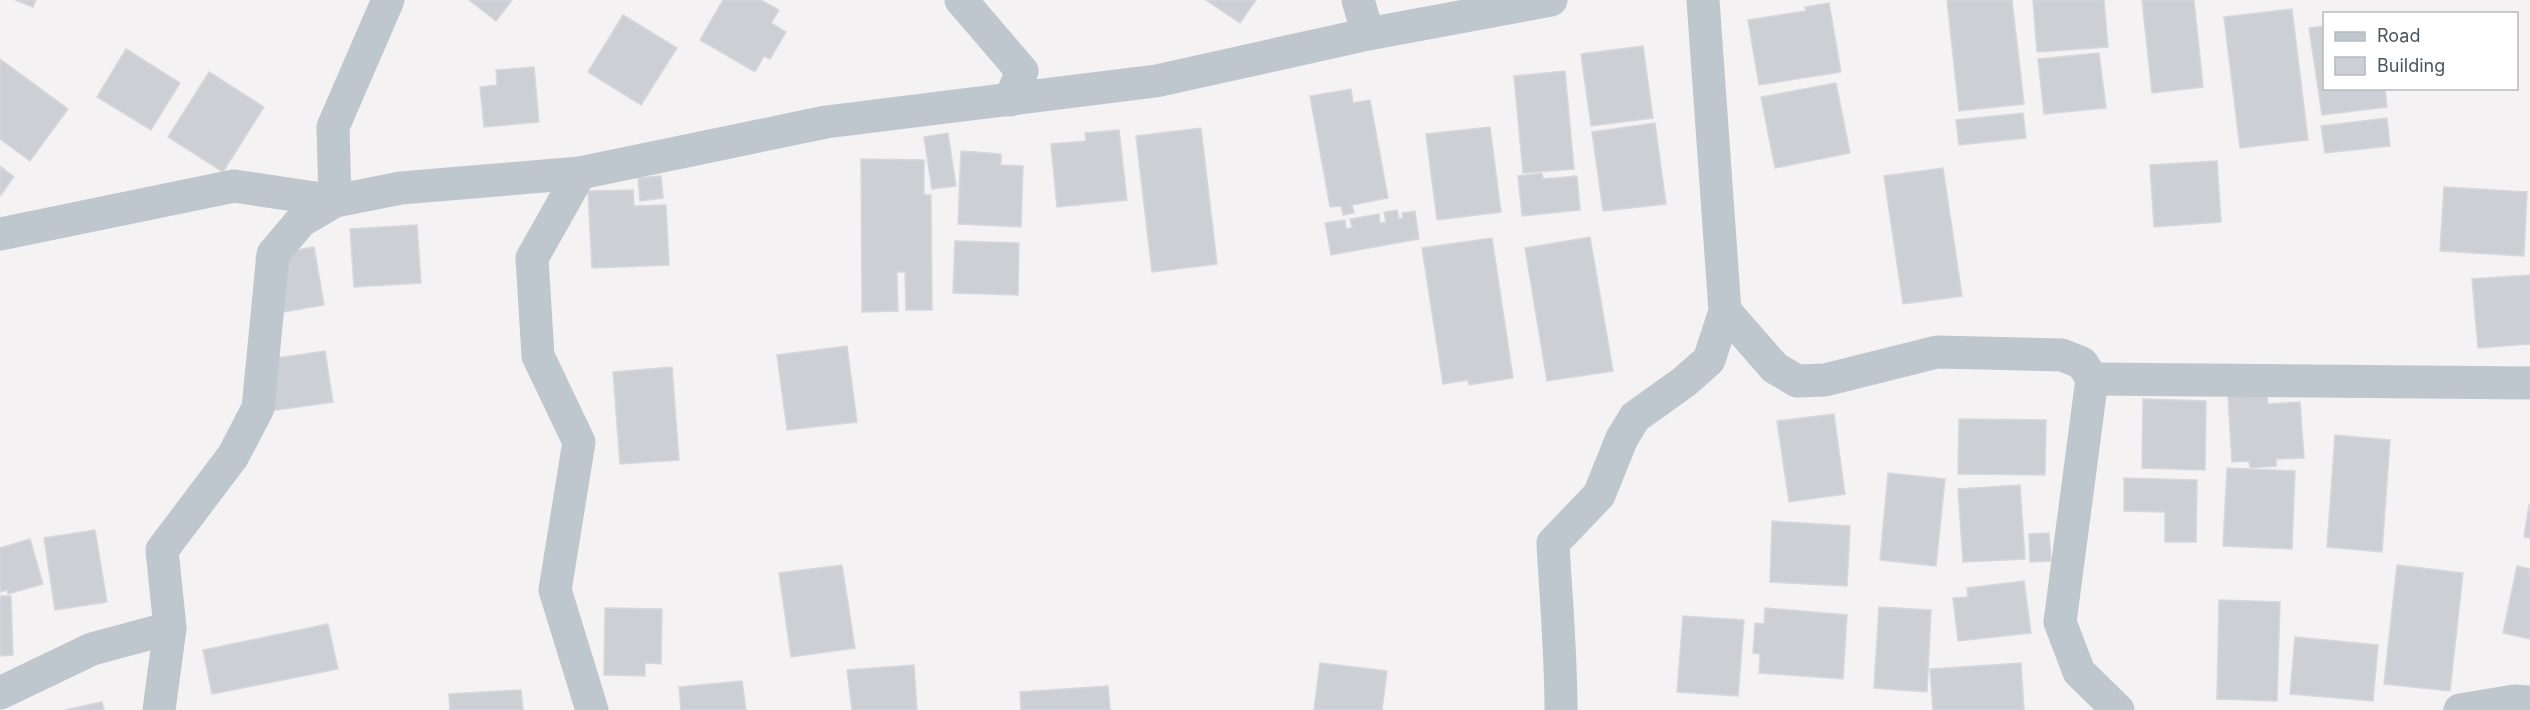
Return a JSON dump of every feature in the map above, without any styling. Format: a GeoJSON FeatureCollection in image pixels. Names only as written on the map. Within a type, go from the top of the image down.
{"type":"FeatureCollection","features":[{"type":"Feature","properties":{"kind":"street"},"geometry":{"type":"LineString","coordinates":[[335,201],[333,127],[388,0]]}},
{"type":"Feature","properties":{"kind":"street"},"geometry":{"type":"LineString","coordinates":[[961,0],[1022,71],[1010,100]]}},
{"type":"Feature","properties":{"kind":"street"},"geometry":{"type":"LineString","coordinates":[[1358,0],[1368,34]]}},
{"type":"Feature","properties":{"kind":"street"},"geometry":{"type":"LineString","coordinates":[[159,710],[170,628],[162,550],[233,456],[258,408],[273,254],[301,221],[335,201],[401,188],[580,174],[826,122],[1155,81],[1368,34],[1551,0]]}},
{"type":"Feature","properties":{"kind":"street"},"geometry":{"type":"LineString","coordinates":[[1561,710],[1561,644],[1553,543],[1599,495],[1622,438],[1635,417],[1684,382],[1709,360],[1725,311],[1703,0]]}},
{"type":"Feature","properties":{"kind":"street"},"geometry":{"type":"LineString","coordinates":[[580,174],[532,258],[538,356],[579,442],[555,590],[592,710]]}},
{"type":"Feature","properties":{"kind":"street"},"geometry":{"type":"LineString","coordinates":[[0,234],[234,186],[335,201]]}},
{"type":"Feature","properties":{"kind":"street"},"geometry":{"type":"LineString","coordinates":[[1725,311],[1775,368],[1797,381],[1826,380],[1937,352],[2062,355],[2082,363],[2092,379],[2060,622],[2079,672],[2118,710]]}},
{"type":"Feature","properties":{"kind":"street"},"geometry":{"type":"LineString","coordinates":[[2092,379],[2530,383]]}},
{"type":"Feature","properties":{"kind":"street"},"geometry":{"type":"LineString","coordinates":[[0,693],[92,649],[170,628]]}},
{"type":"Feature","properties":{"kind":"street"},"geometry":{"type":"LineString","coordinates":[[2460,710],[2514,701],[2530,702]]}},
{"type":"Feature","properties":{"kind":"building"},"geometry":{"type":"Polygon","coordinates":[[[15,0],[36,0],[33,7],[15,0]]]}},
{"type":"Feature","properties":{"kind":"building"},"geometry":{"type":"Polygon","coordinates":[[[469,0],[512,0],[496,21],[469,0]]]}},
{"type":"Feature","properties":{"kind":"building"},"geometry":{"type":"Polygon","coordinates":[[[723,0],[761,0],[779,10],[771,23],[786,32],[770,59],[764,56],[755,72],[700,40],[723,0]]]}},
{"type":"Feature","properties":{"kind":"building"},"geometry":{"type":"Polygon","coordinates":[[[1206,0],[1256,0],[1240,23],[1206,0]]]}},
{"type":"Feature","properties":{"kind":"building"},"geometry":{"type":"Polygon","coordinates":[[[1947,0],[2012,0],[2024,104],[1959,111],[1947,0]]]}},
{"type":"Feature","properties":{"kind":"building"},"geometry":{"type":"Polygon","coordinates":[[[2033,0],[2104,0],[2108,47],[2037,52],[2033,0]]]}},
{"type":"Feature","properties":{"kind":"building"},"geometry":{"type":"Polygon","coordinates":[[[2142,0],[2194,0],[2203,87],[2152,93],[2142,0]]]}},
{"type":"Feature","properties":{"kind":"building"},"geometry":{"type":"Polygon","coordinates":[[[1829,3],[1841,72],[1759,85],[1748,20],[1806,11],[1805,7],[1829,3]]]}},
{"type":"Feature","properties":{"kind":"building"},"geometry":{"type":"Polygon","coordinates":[[[2292,9],[2308,140],[2240,148],[2224,17],[2292,9]]]}},
{"type":"Feature","properties":{"kind":"building"},"geometry":{"type":"Polygon","coordinates":[[[623,15],[677,48],[641,105],[588,72],[623,15]]]}},
{"type":"Feature","properties":{"kind":"building"},"geometry":{"type":"Polygon","coordinates":[[[2323,26],[2323,90],[2385,90],[2387,107],[2322,115],[2309,28],[2323,26]]]}},
{"type":"Feature","properties":{"kind":"building"},"geometry":{"type":"Polygon","coordinates":[[[1643,46],[1653,118],[1591,126],[1581,54],[1643,46]]]}},
{"type":"Feature","properties":{"kind":"building"},"geometry":{"type":"Polygon","coordinates":[[[126,49],[180,83],[151,130],[97,97],[126,49]]]}},
{"type":"Feature","properties":{"kind":"building"},"geometry":{"type":"Polygon","coordinates":[[[2099,53],[2106,108],[2044,114],[2038,59],[2099,53]]]}},
{"type":"Feature","properties":{"kind":"building"},"geometry":{"type":"Polygon","coordinates":[[[0,59],[68,109],[30,161],[0,139],[0,59]]]}},
{"type":"Feature","properties":{"kind":"building"},"geometry":{"type":"Polygon","coordinates":[[[534,67],[539,122],[484,127],[480,87],[497,85],[496,70],[534,67]]]}},
{"type":"Feature","properties":{"kind":"building"},"geometry":{"type":"Polygon","coordinates":[[[1565,71],[1574,169],[1523,173],[1514,76],[1565,71]]]}},
{"type":"Feature","properties":{"kind":"building"},"geometry":{"type":"Polygon","coordinates":[[[209,72],[264,107],[223,172],[168,137],[209,72]]]}},
{"type":"Feature","properties":{"kind":"building"},"geometry":{"type":"Polygon","coordinates":[[[1836,83],[1850,153],[1775,168],[1761,97],[1836,83]]]}},
{"type":"Feature","properties":{"kind":"building"},"geometry":{"type":"Polygon","coordinates":[[[1351,89],[1353,103],[1370,100],[1388,198],[1352,205],[1354,213],[1343,215],[1341,206],[1330,207],[1310,96],[1351,89]]]}},
{"type":"Feature","properties":{"kind":"building"},"geometry":{"type":"Polygon","coordinates":[[[2023,113],[2026,138],[1959,145],[1956,120],[2023,113]]]}},
{"type":"Feature","properties":{"kind":"building"},"geometry":{"type":"Polygon","coordinates":[[[2387,118],[2390,146],[2325,153],[2321,126],[2387,118]]]}},
{"type":"Feature","properties":{"kind":"building"},"geometry":{"type":"Polygon","coordinates":[[[1655,123],[1666,204],[1603,211],[1592,132],[1655,123]]]}},
{"type":"Feature","properties":{"kind":"building"},"geometry":{"type":"Polygon","coordinates":[[[1490,127],[1501,212],[1437,220],[1426,134],[1490,127]]]}},
{"type":"Feature","properties":{"kind":"building"},"geometry":{"type":"Polygon","coordinates":[[[1201,128],[1217,264],[1152,272],[1136,136],[1201,128]]]}},
{"type":"Feature","properties":{"kind":"building"},"geometry":{"type":"Polygon","coordinates":[[[1119,130],[1127,200],[1057,207],[1051,144],[1086,141],[1085,133],[1119,130]]]}},
{"type":"Feature","properties":{"kind":"building"},"geometry":{"type":"Polygon","coordinates":[[[948,133],[956,186],[932,189],[924,137],[948,133]]]}},
{"type":"Feature","properties":{"kind":"building"},"geometry":{"type":"Polygon","coordinates":[[[961,151],[1001,154],[1001,165],[1023,166],[1021,227],[958,224],[961,151]]]}},
{"type":"Feature","properties":{"kind":"building"},"geometry":{"type":"Polygon","coordinates":[[[861,159],[924,160],[924,195],[931,195],[932,310],[906,310],[905,272],[897,272],[898,311],[862,312],[861,159]]]}},
{"type":"Feature","properties":{"kind":"building"},"geometry":{"type":"Polygon","coordinates":[[[2217,161],[2221,222],[2154,227],[2150,165],[2217,161]]]}},
{"type":"Feature","properties":{"kind":"building"},"geometry":{"type":"Polygon","coordinates":[[[0,166],[14,177],[0,196],[0,166]]]}},
{"type":"Feature","properties":{"kind":"building"},"geometry":{"type":"Polygon","coordinates":[[[1943,168],[1962,296],[1903,304],[1884,176],[1943,168]]]}},
{"type":"Feature","properties":{"kind":"building"},"geometry":{"type":"Polygon","coordinates":[[[1542,173],[1543,179],[1577,176],[1580,210],[1522,216],[1518,176],[1542,173]]]}},
{"type":"Feature","properties":{"kind":"building"},"geometry":{"type":"Polygon","coordinates":[[[661,176],[663,198],[640,201],[638,178],[661,176]]]}},
{"type":"Feature","properties":{"kind":"building"},"geometry":{"type":"Polygon","coordinates":[[[2444,187],[2527,192],[2524,256],[2440,251],[2444,187]]]}},
{"type":"Feature","properties":{"kind":"building"},"geometry":{"type":"Polygon","coordinates":[[[633,190],[634,206],[666,205],[669,265],[592,268],[588,191],[633,190]]]}},
{"type":"Feature","properties":{"kind":"building"},"geometry":{"type":"Polygon","coordinates":[[[1397,210],[1399,219],[1403,218],[1402,213],[1415,211],[1419,239],[1331,255],[1325,223],[1345,220],[1346,229],[1352,228],[1350,219],[1379,214],[1380,223],[1386,222],[1384,212],[1397,210]]]}},
{"type":"Feature","properties":{"kind":"building"},"geometry":{"type":"Polygon","coordinates":[[[417,225],[421,283],[354,287],[350,229],[417,225]]]}},
{"type":"Feature","properties":{"kind":"building"},"geometry":{"type":"Polygon","coordinates":[[[1590,237],[1613,371],[1547,381],[1525,248],[1590,237]]]}},
{"type":"Feature","properties":{"kind":"building"},"geometry":{"type":"Polygon","coordinates":[[[1492,238],[1513,378],[1469,385],[1468,380],[1443,384],[1422,248],[1492,238]]]}},
{"type":"Feature","properties":{"kind":"building"},"geometry":{"type":"Polygon","coordinates":[[[955,241],[1019,243],[1018,295],[953,293],[955,241]]]}},
{"type":"Feature","properties":{"kind":"building"},"geometry":{"type":"Polygon","coordinates":[[[314,247],[324,305],[267,315],[256,258],[314,247]]]}},
{"type":"Feature","properties":{"kind":"building"},"geometry":{"type":"Polygon","coordinates":[[[2530,275],[2530,344],[2478,348],[2472,279],[2530,275]]]}},
{"type":"Feature","properties":{"kind":"building"},"geometry":{"type":"Polygon","coordinates":[[[847,346],[857,422],[787,430],[777,355],[847,346]]]}},
{"type":"Feature","properties":{"kind":"building"},"geometry":{"type":"Polygon","coordinates":[[[325,351],[333,402],[270,411],[263,360],[325,351]]]}},
{"type":"Feature","properties":{"kind":"building"},"geometry":{"type":"Polygon","coordinates":[[[672,367],[679,460],[620,464],[613,372],[672,367]]]}},
{"type":"Feature","properties":{"kind":"building"},"geometry":{"type":"Polygon","coordinates":[[[2267,394],[2268,404],[2300,402],[2304,458],[2276,459],[2276,466],[2250,468],[2249,461],[2232,462],[2228,396],[2267,394]]]}},
{"type":"Feature","properties":{"kind":"building"},"geometry":{"type":"Polygon","coordinates":[[[2143,399],[2206,401],[2205,470],[2142,468],[2143,399]]]}},
{"type":"Feature","properties":{"kind":"building"},"geometry":{"type":"Polygon","coordinates":[[[1834,414],[1845,494],[1789,502],[1777,421],[1834,414]]]}},
{"type":"Feature","properties":{"kind":"building"},"geometry":{"type":"Polygon","coordinates":[[[1959,419],[2046,420],[2045,475],[1958,474],[1959,419]]]}},
{"type":"Feature","properties":{"kind":"building"},"geometry":{"type":"Polygon","coordinates":[[[2335,435],[2390,440],[2382,552],[2327,547],[2335,435]]]}},
{"type":"Feature","properties":{"kind":"building"},"geometry":{"type":"Polygon","coordinates":[[[2227,468],[2295,471],[2292,549],[2223,546],[2227,468]]]}},
{"type":"Feature","properties":{"kind":"building"},"geometry":{"type":"Polygon","coordinates":[[[1888,473],[1945,479],[1936,566],[1880,560],[1888,473]]]}},
{"type":"Feature","properties":{"kind":"building"},"geometry":{"type":"Polygon","coordinates":[[[2124,478],[2197,480],[2196,542],[2165,542],[2165,512],[2124,511],[2124,478]]]}},
{"type":"Feature","properties":{"kind":"building"},"geometry":{"type":"Polygon","coordinates":[[[2020,485],[2025,559],[1963,562],[1958,489],[2020,485]]]}},
{"type":"Feature","properties":{"kind":"building"},"geometry":{"type":"Polygon","coordinates":[[[2530,505],[2530,538],[2524,537],[2530,505]]]}},
{"type":"Feature","properties":{"kind":"building"},"geometry":{"type":"Polygon","coordinates":[[[1772,521],[1850,526],[1847,586],[1770,582],[1772,521]]]}},
{"type":"Feature","properties":{"kind":"building"},"geometry":{"type":"Polygon","coordinates":[[[95,530],[107,602],[55,610],[44,538],[95,530]]]}},
{"type":"Feature","properties":{"kind":"building"},"geometry":{"type":"Polygon","coordinates":[[[2049,533],[2051,561],[2030,562],[2029,534],[2049,533]]]}},
{"type":"Feature","properties":{"kind":"building"},"geometry":{"type":"Polygon","coordinates":[[[30,539],[43,584],[8,594],[7,590],[0,592],[0,548],[30,539]]]}},
{"type":"Feature","properties":{"kind":"building"},"geometry":{"type":"Polygon","coordinates":[[[842,565],[855,648],[791,657],[779,573],[842,565]]]}},
{"type":"Feature","properties":{"kind":"building"},"geometry":{"type":"Polygon","coordinates":[[[2397,565],[2463,573],[2450,691],[2384,684],[2397,565]]]}},
{"type":"Feature","properties":{"kind":"building"},"geometry":{"type":"Polygon","coordinates":[[[2517,566],[2530,569],[2530,639],[2503,633],[2517,566]]]}},
{"type":"Feature","properties":{"kind":"building"},"geometry":{"type":"Polygon","coordinates":[[[2024,581],[2031,633],[1958,641],[1953,598],[1968,597],[1967,588],[2024,581]]]}},
{"type":"Feature","properties":{"kind":"building"},"geometry":{"type":"Polygon","coordinates":[[[0,596],[11,596],[13,655],[0,656],[0,596]]]}},
{"type":"Feature","properties":{"kind":"building"},"geometry":{"type":"Polygon","coordinates":[[[2219,600],[2280,602],[2277,701],[2217,699],[2219,600]]]}},
{"type":"Feature","properties":{"kind":"building"},"geometry":{"type":"Polygon","coordinates":[[[1879,607],[1931,610],[1927,692],[1874,688],[1879,607]]]}},
{"type":"Feature","properties":{"kind":"building"},"geometry":{"type":"Polygon","coordinates":[[[605,608],[662,609],[661,664],[645,663],[645,676],[604,675],[605,608]]]}},
{"type":"Feature","properties":{"kind":"building"},"geometry":{"type":"Polygon","coordinates":[[[1765,608],[1847,615],[1843,679],[1759,673],[1760,654],[1753,653],[1755,623],[1764,624],[1765,608]]]}},
{"type":"Feature","properties":{"kind":"building"},"geometry":{"type":"Polygon","coordinates":[[[1683,616],[1744,620],[1738,696],[1677,692],[1683,616]]]}},
{"type":"Feature","properties":{"kind":"building"},"geometry":{"type":"Polygon","coordinates":[[[328,624],[338,669],[212,694],[203,650],[328,624]]]}},
{"type":"Feature","properties":{"kind":"building"},"geometry":{"type":"Polygon","coordinates":[[[2295,637],[2378,645],[2373,701],[2290,694],[2295,637]]]}},
{"type":"Feature","properties":{"kind":"building"},"geometry":{"type":"Polygon","coordinates":[[[1320,663],[1387,671],[1382,710],[1314,710],[1320,663]]]}},
{"type":"Feature","properties":{"kind":"building"},"geometry":{"type":"Polygon","coordinates":[[[2021,663],[2024,710],[1933,710],[1930,669],[2021,663]]]}},
{"type":"Feature","properties":{"kind":"building"},"geometry":{"type":"Polygon","coordinates":[[[914,665],[917,710],[852,710],[847,670],[914,665]]]}},
{"type":"Feature","properties":{"kind":"building"},"geometry":{"type":"Polygon","coordinates":[[[742,681],[746,710],[681,710],[679,687],[742,681]]]}},
{"type":"Feature","properties":{"kind":"building"},"geometry":{"type":"Polygon","coordinates":[[[1108,686],[1110,710],[1021,710],[1020,692],[1108,686]]]}},
{"type":"Feature","properties":{"kind":"building"},"geometry":{"type":"Polygon","coordinates":[[[521,690],[523,710],[450,710],[449,694],[521,690]]]}},
{"type":"Feature","properties":{"kind":"building"},"geometry":{"type":"Polygon","coordinates":[[[102,702],[104,710],[65,710],[102,702]]]}}]}
